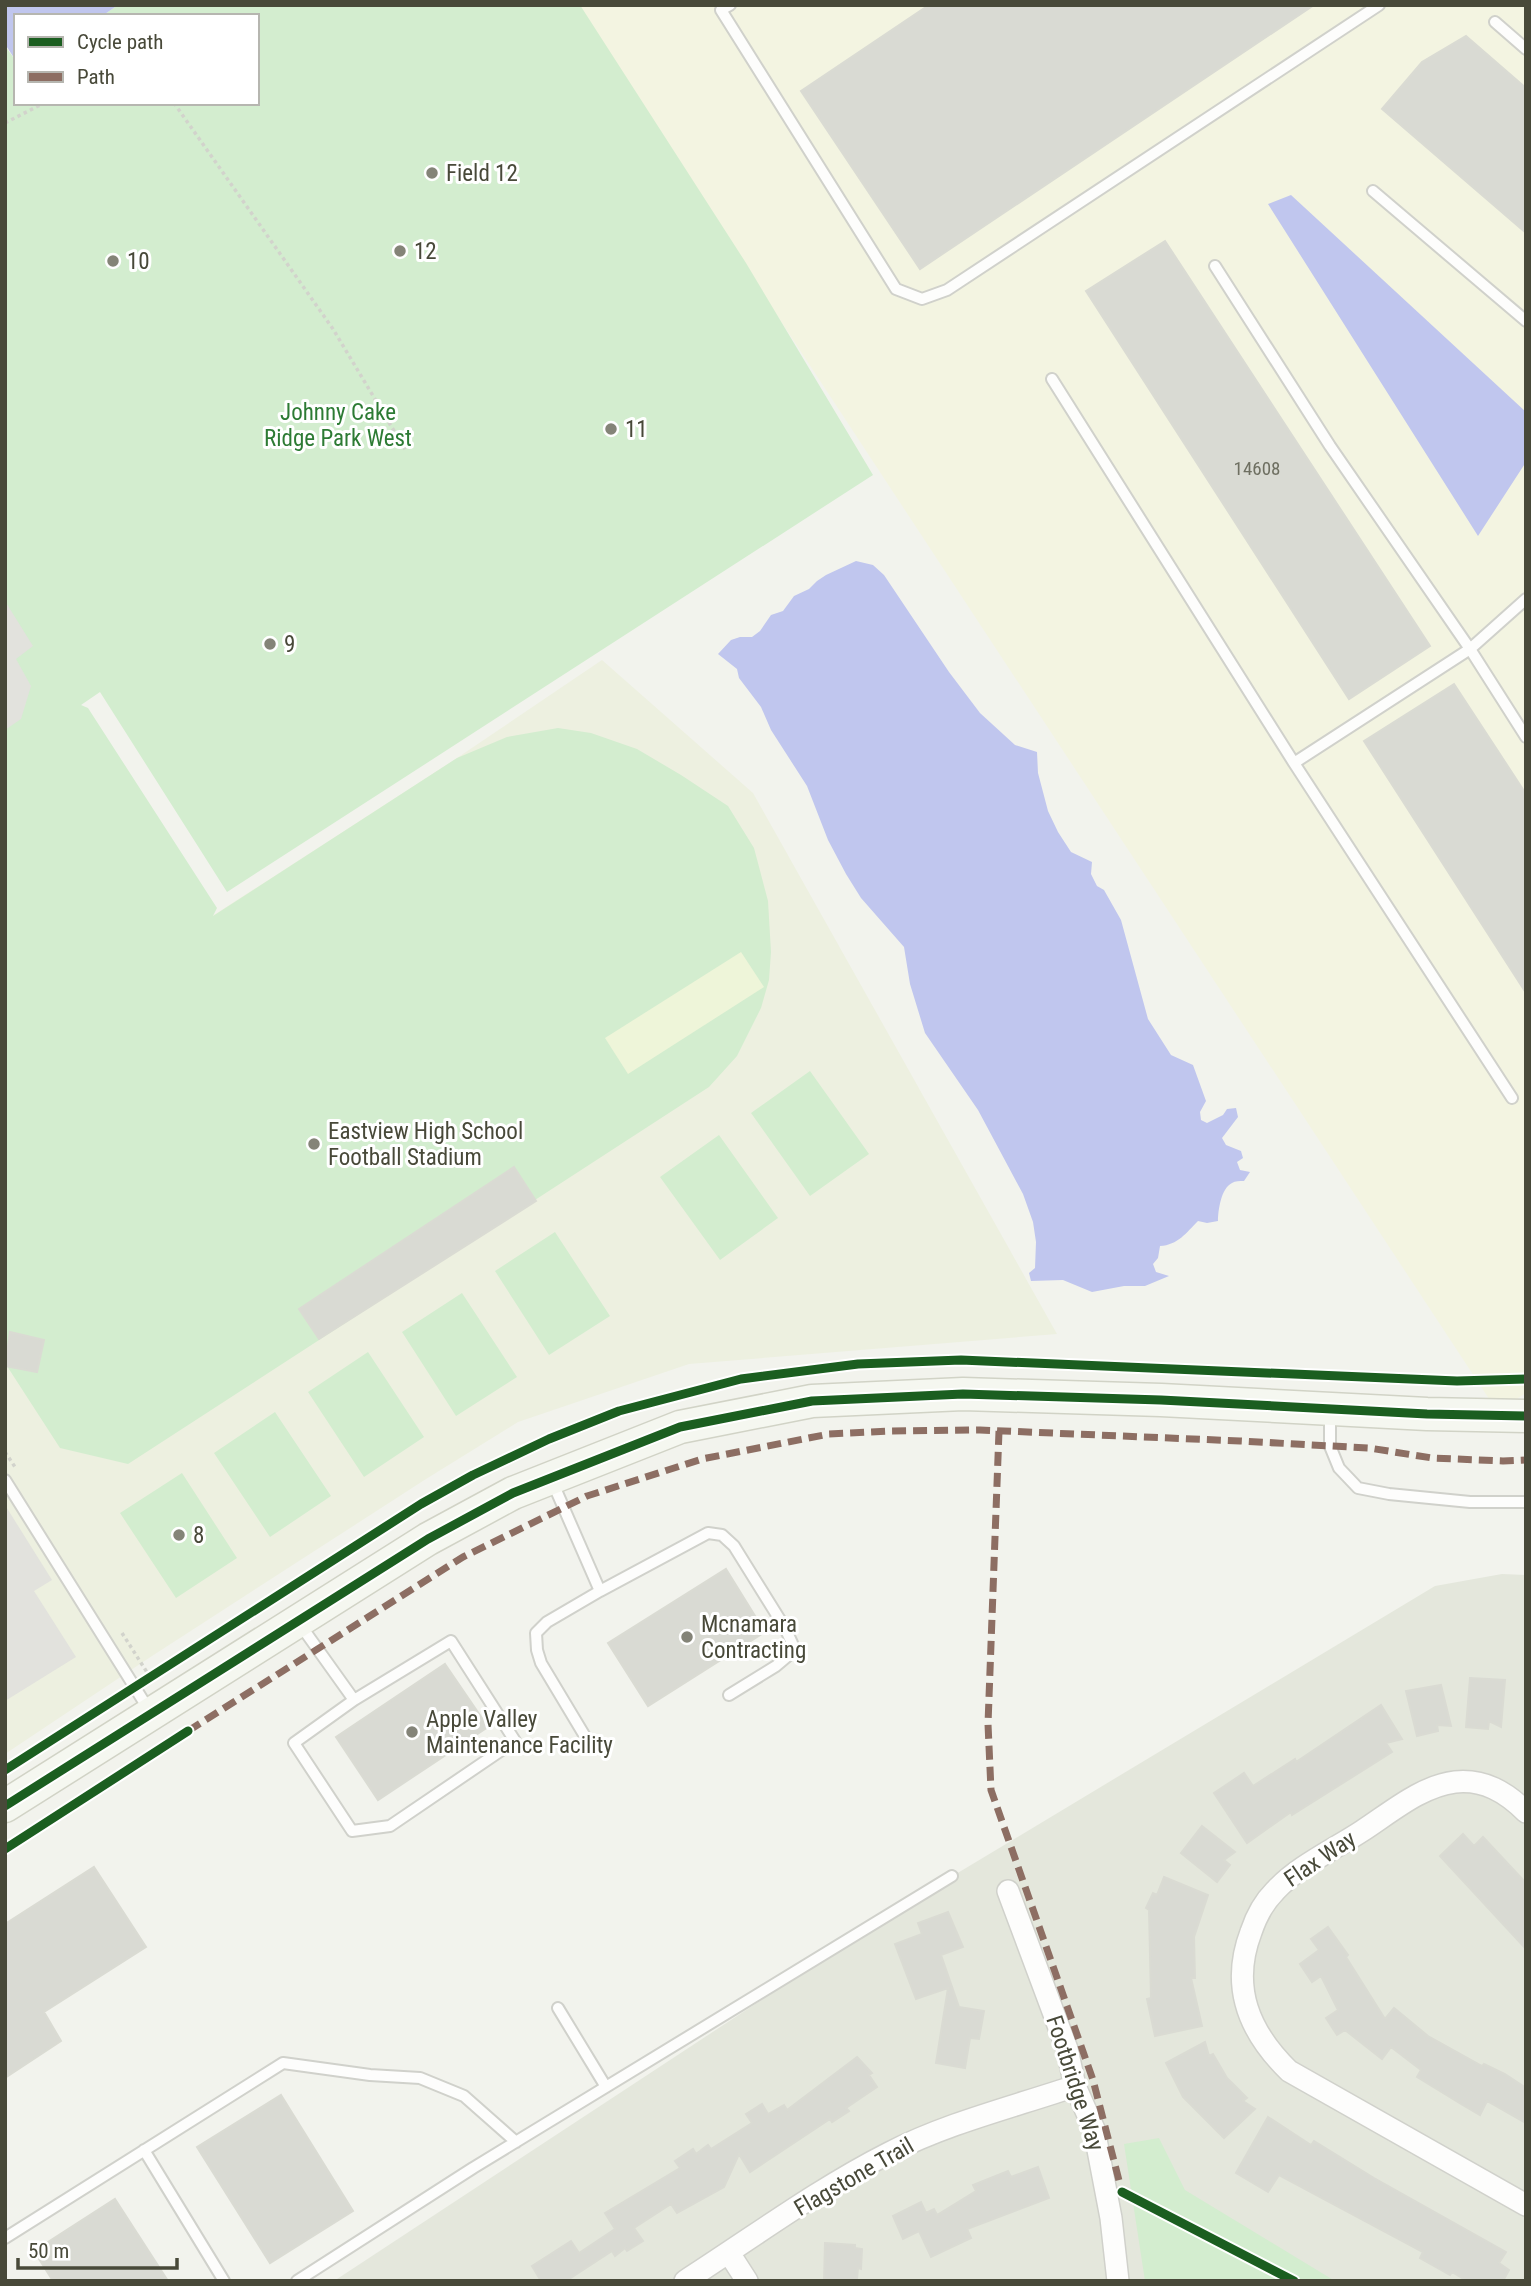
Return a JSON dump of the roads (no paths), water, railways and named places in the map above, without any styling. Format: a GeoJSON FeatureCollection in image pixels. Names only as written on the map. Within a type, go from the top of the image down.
{"type":"FeatureCollection","features":[{"type":"Feature","properties":{"kind":"street"},"geometry":{"type":"LineString","coordinates":[[5,1805],[143,1700],[297,1621],[428,1539],[513,1493],[680,1427],[812,1401],[963,1394],[1161,1400],[1427,1415],[1526,1416]]}},
{"type":"Feature","properties":{"kind":"street","name":"Flax Way"},"geometry":{"type":"LineString","coordinates":[[1526,1812],[1502,1791],[1474,1783],[1444,1784],[1419,1794],[1298,1872],[1274,1892],[1256,1918],[1245,1946],[1242,1978],[1247,2009],[1260,2038],[1289,2071],[1526,2205]]}},
{"type":"Feature","properties":{"kind":"street","name":"Footbridge Way"},"geometry":{"type":"LineString","coordinates":[[1007,1891],[1066,2049],[1075,2086],[1094,2129],[1111,2218],[1118,2281]]}},
{"type":"Feature","properties":{"kind":"street","name":"Flagstone Trail"},"geometry":{"type":"LineString","coordinates":[[685,2281],[890,2152],[938,2132],[1075,2086]]}},
{"type":"Feature","properties":{"kind":"street"},"geometry":{"type":"LineString","coordinates":[[729,2253],[747,2281]]}},
{"type":"Feature","properties":{"kind":"lane"},"geometry":{"type":"LineString","coordinates":[[730,5],[721,10],[888,278],[896,289],[922,299],[947,290],[1379,5]]}},
{"type":"Feature","properties":{"kind":"lane"},"geometry":{"type":"LineString","coordinates":[[1495,22],[1526,49]]}},
{"type":"Feature","properties":{"kind":"lane"},"geometry":{"type":"LineString","coordinates":[[1373,191],[1526,321]]}},
{"type":"Feature","properties":{"kind":"lane"},"geometry":{"type":"LineString","coordinates":[[1214,266],[1330,446],[1470,649],[1526,737]]}},
{"type":"Feature","properties":{"kind":"lane"},"geometry":{"type":"LineString","coordinates":[[1052,379],[1294,763],[1512,1098]]}},
{"type":"Feature","properties":{"kind":"lane"},"geometry":{"type":"LineString","coordinates":[[1294,763],[1470,649],[1526,599]]}},
{"type":"Feature","properties":{"kind":"lane"},"geometry":{"type":"LineString","coordinates":[[1329,1409],[1330,1446],[1339,1468],[1358,1488],[1389,1494],[1470,1502],[1526,1502]]}},
{"type":"Feature","properties":{"kind":"lane"},"geometry":{"type":"LineString","coordinates":[[550,1478],[600,1591]]}},
{"type":"Feature","properties":{"kind":"lane"},"geometry":{"type":"LineString","coordinates":[[5,1480],[143,1700]]}},
{"type":"Feature","properties":{"kind":"lane"},"geometry":{"type":"LineString","coordinates":[[592,1748],[541,1663],[536,1633],[547,1622],[600,1591],[708,1533],[722,1535],[734,1546],[792,1643],[789,1655],[776,1666],[729,1695]]}},
{"type":"Feature","properties":{"kind":"lane"},"geometry":{"type":"LineString","coordinates":[[297,1621],[354,1700]]}},
{"type":"Feature","properties":{"kind":"lane"},"geometry":{"type":"LineString","coordinates":[[451,1641],[515,1741],[390,1826],[352,1831],[294,1743],[354,1700],[451,1641]]}},
{"type":"Feature","properties":{"kind":"lane"},"geometry":{"type":"LineString","coordinates":[[297,2281],[516,2142],[952,1876]]}},
{"type":"Feature","properties":{"kind":"lane"},"geometry":{"type":"LineString","coordinates":[[558,2008],[606,2087]]}},
{"type":"Feature","properties":{"kind":"lane"},"geometry":{"type":"LineString","coordinates":[[5,2238],[283,2063],[370,2076],[420,2078],[464,2096],[516,2142]]}},
{"type":"Feature","properties":{"kind":"lane"},"geometry":{"type":"LineString","coordinates":[[144,2150],[223,2281]]}},
{"type":"Feature","properties":{"kind":"water"},"geometry":{"type":"Polygon","coordinates":[[[5,5],[118,5],[105,14],[14,14],[14,58],[5,44],[5,5]]]}},
{"type":"Feature","properties":{"kind":"water"},"geometry":{"type":"Polygon","coordinates":[[[1291,195],[1526,412],[1526,462],[1478,536],[1268,204],[1291,195]]]}},
{"type":"Feature","properties":{"kind":"water"},"geometry":{"type":"Polygon","coordinates":[[[856,561],[873,565],[884,575],[980,713],[1015,745],[1037,752],[1038,773],[1048,811],[1058,832],[1071,852],[1092,862],[1091,874],[1097,886],[1104,890],[1121,920],[1148,1019],[1171,1055],[1193,1065],[1206,1101],[1200,1112],[1201,1120],[1207,1123],[1223,1115],[1227,1109],[1236,1108],[1238,1117],[1222,1138],[1226,1145],[1241,1151],[1243,1158],[1237,1162],[1240,1170],[1250,1172],[1244,1181],[1233,1182],[1225,1190],[1218,1221],[1198,1221],[1177,1241],[1160,1246],[1158,1258],[1153,1264],[1156,1272],[1169,1276],[1145,1286],[1124,1286],[1092,1292],[1063,1280],[1031,1281],[1029,1273],[1035,1268],[1036,1242],[1033,1222],[1023,1194],[978,1110],[925,1033],[910,984],[904,947],[861,898],[828,840],[807,786],[771,730],[761,707],[739,678],[737,669],[718,654],[731,640],[752,637],[760,631],[771,615],[783,611],[794,596],[809,589],[826,575],[856,561]]]}},
{"type":"Feature","properties":{"kind":"place","name":"Field 12"},"geometry":{"type":"Point","coordinates":[432,173]}},
{"type":"Feature","properties":{"kind":"place","name":"12"},"geometry":{"type":"Point","coordinates":[400,251]}},
{"type":"Feature","properties":{"kind":"place","name":"10"},"geometry":{"type":"Point","coordinates":[113,261]}},
{"type":"Feature","properties":{"kind":"place","name":"11"},"geometry":{"type":"Point","coordinates":[611,429]}},
{"type":"Feature","properties":{"kind":"place","name":"9"},"geometry":{"type":"Point","coordinates":[270,644]}},
{"type":"Feature","properties":{"kind":"place","name":"Eastview High School Football Stadium"},"geometry":{"type":"Point","coordinates":[314,1144]}},
{"type":"Feature","properties":{"kind":"place","name":"8"},"geometry":{"type":"Point","coordinates":[179,1535]}},
{"type":"Feature","properties":{"kind":"place","name":"Mcnamara Contracting"},"geometry":{"type":"Point","coordinates":[687,1637]}},
{"type":"Feature","properties":{"kind":"place","name":"Apple Valley Maintenance Facility"},"geometry":{"type":"Point","coordinates":[412,1732]}},
{"type":"Feature","properties":{"kind":"park label","name":"Johnny Cake Ridge Park West"},"geometry":{"type":"Point","coordinates":[338,425]}}]}
